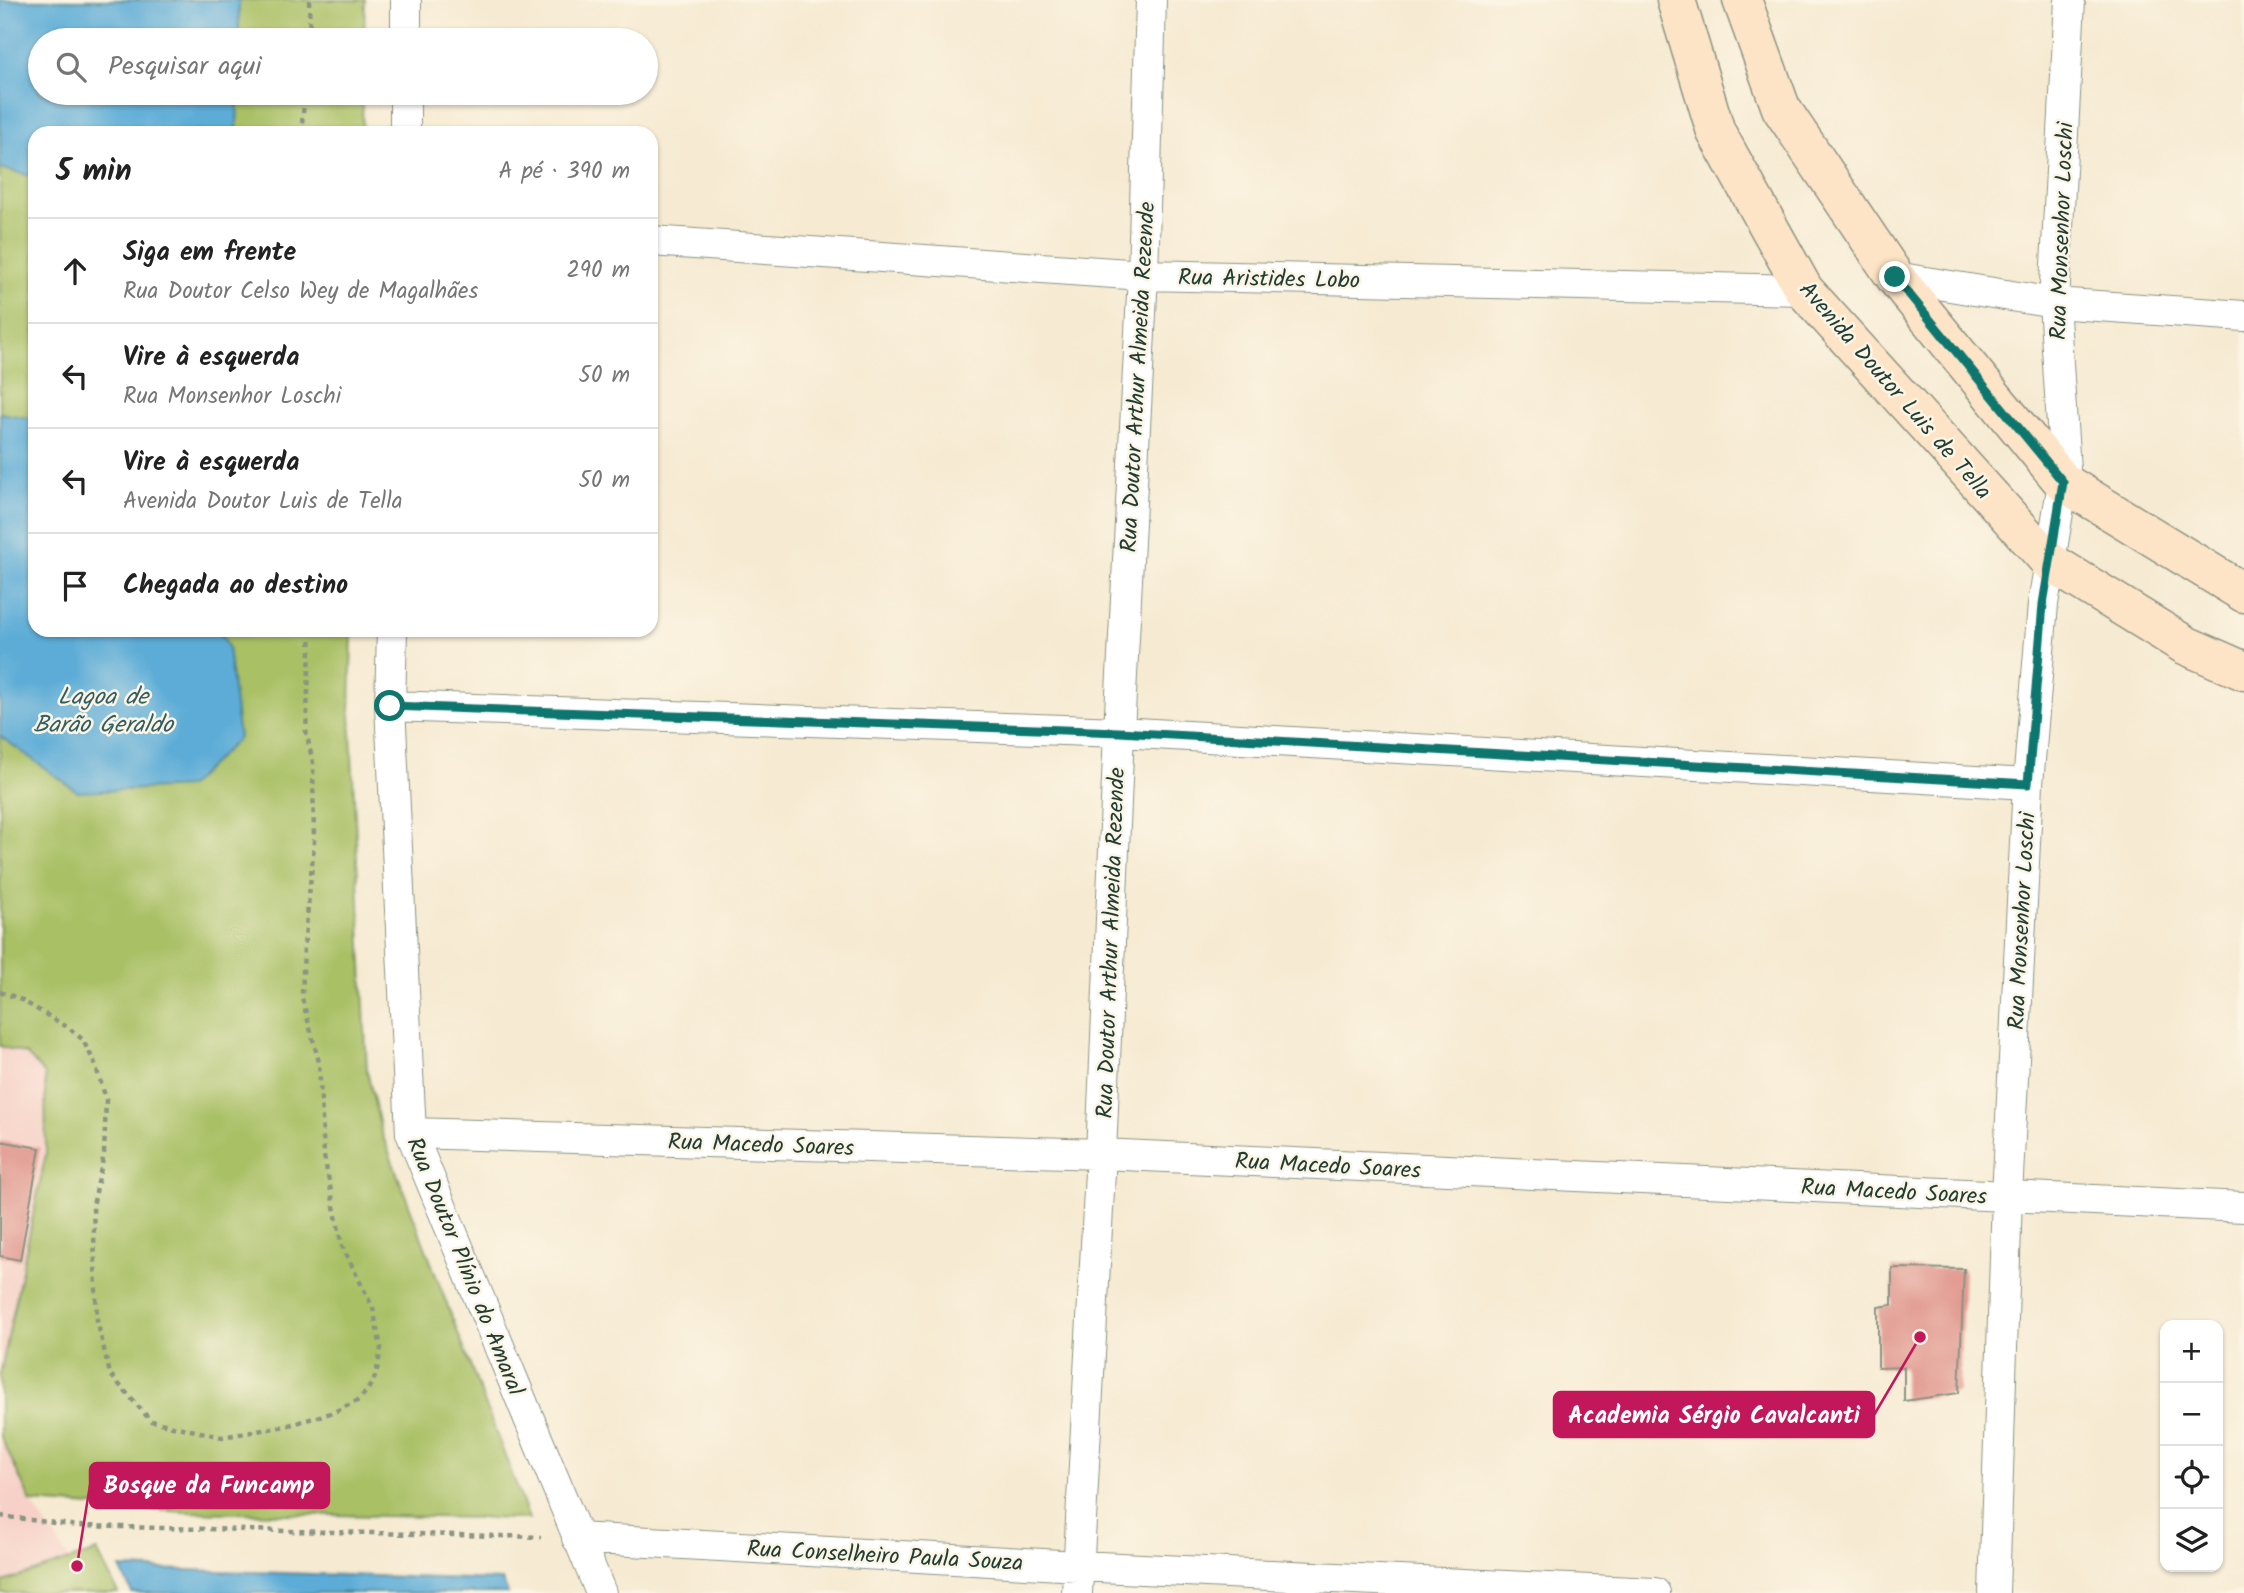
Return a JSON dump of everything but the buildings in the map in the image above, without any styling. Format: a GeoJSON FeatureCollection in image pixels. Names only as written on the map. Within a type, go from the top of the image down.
{"type":"FeatureCollection","features":[{"type":"Feature","properties":{"kind":"main road","name":"Avenida Doutor Luis de Tella"},"geometry":{"type":"LineString","coordinates":[[1676,0],[1716,132],[1804,290],[2050,562],[2185,645],[2244,671]]}},
{"type":"Feature","properties":{"kind":"main road"},"geometry":{"type":"LineString","coordinates":[[1742,0],[1781,108],[1895,277],[2063,482],[2244,593]]}},
{"type":"Feature","properties":{"kind":"street"},"geometry":{"type":"LineString","coordinates":[[406,0],[406,28]]}},
{"type":"Feature","properties":{"kind":"street","name":"Rua Doutor Arthur Almeida Rezende"},"geometry":{"type":"LineString","coordinates":[[1077,1580],[1101,1154],[1119,732],[1143,275],[1151,0]]}},
{"type":"Feature","properties":{"kind":"street","name":"Rua Monsenhor Loschi"},"geometry":{"type":"LineString","coordinates":[[1994,1593],[2007,1196],[2028,784],[2043,604],[2065,470],[2054,303],[2070,0]]}},
{"type":"Feature","properties":{"kind":"street"},"geometry":{"type":"LineString","coordinates":[[405,105],[405,126]]}},
{"type":"Feature","properties":{"kind":"street","name":"Rua Aristides Lobo"},"geometry":{"type":"LineString","coordinates":[[658,241],[1143,275],[1804,290]]}},
{"type":"Feature","properties":{"kind":"street"},"geometry":{"type":"LineString","coordinates":[[1895,277],[2054,303],[2244,316]]}},
{"type":"Feature","properties":{"kind":"street","name":"Rua Doutor Plínio do Amaral"},"geometry":{"type":"LineString","coordinates":[[393,637],[390,706],[411,1133],[601,1593]]}},
{"type":"Feature","properties":{"kind":"street"},"geometry":{"type":"LineString","coordinates":[[390,706],[1119,732],[2028,784]]}},
{"type":"Feature","properties":{"kind":"street","name":"Rua Macedo Soares"},"geometry":{"type":"LineString","coordinates":[[411,1133],[1101,1154],[2244,1207]]}},
{"type":"Feature","properties":{"kind":"street","name":"Rua Conselheiro Paula Souza"},"geometry":{"type":"LineString","coordinates":[[577,1538],[1077,1580],[1655,1593]]}},
{"type":"Feature","properties":{"kind":"path"},"geometry":{"type":"LineString","coordinates":[[309,0],[310,28]]}},
{"type":"Feature","properties":{"kind":"path"},"geometry":{"type":"LineString","coordinates":[[302,126],[304,105]]}},
{"type":"Feature","properties":{"kind":"path"},"geometry":{"type":"LineString","coordinates":[[0,992],[18,998],[69,1028],[82,1038],[94,1061],[106,1099],[104,1154],[93,1206],[97,1321],[110,1374],[151,1421],[222,1437],[286,1426],[334,1412],[357,1401],[367,1391],[376,1375],[381,1348],[373,1308],[342,1245],[324,1156],[319,1062],[302,998],[314,845],[313,764],[306,731],[311,637]]}},
{"type":"Feature","properties":{"kind":"path"},"geometry":{"type":"LineString","coordinates":[[0,1517],[79,1526],[577,1538]]}},
{"type":"Feature","properties":{"kind":"shaded area"},"geometry":{"type":"Polygon","coordinates":[[[0,1046],[26,1054],[45,1074],[46,1153],[0,1376],[0,1046]]]}},
{"type":"Feature","properties":{"kind":"shaded area"},"geometry":{"type":"Polygon","coordinates":[[[0,1435],[31,1502],[92,1593],[0,1593],[0,1435]]]}},
{"type":"Feature","properties":{"kind":"green space"},"geometry":{"type":"Polygon","coordinates":[[[0,0],[365,0],[364,28],[28,28],[28,105],[363,105],[362,126],[28,126],[28,637],[352,637],[350,712],[367,1071],[382,1134],[529,1519],[186,1512],[31,1502],[0,1435],[0,1376],[46,1153],[45,1074],[26,1054],[0,1046],[0,0]]]}},
{"type":"Feature","properties":{"kind":"green space"},"geometry":{"type":"Polygon","coordinates":[[[97,1551],[118,1593],[0,1593],[3,1582],[97,1551]]]}},
{"type":"Feature","properties":{"kind":"water"},"geometry":{"type":"Polygon","coordinates":[[[0,0],[239,0],[239,28],[28,28],[28,105],[238,105],[237,126],[28,126],[28,175],[0,168],[0,0]]]}},
{"type":"Feature","properties":{"kind":"water","name":"Lagoa de Barão Geraldo"},"geometry":{"type":"Polygon","coordinates":[[[0,413],[28,418],[28,637],[223,637],[228,647],[239,738],[188,787],[78,792],[0,736],[0,413]]]}},
{"type":"Feature","properties":{"kind":"water"},"geometry":{"type":"Polygon","coordinates":[[[120,1568],[502,1580],[508,1593],[132,1593],[120,1568]]]}},
{"type":"Feature","properties":{"kind":"place","name":"Academia Sérgio Cavalcanti"},"geometry":{"type":"Point","coordinates":[1920,1337]}},
{"type":"Feature","properties":{"kind":"place","name":"Bosque da Funcamp"},"geometry":{"type":"Point","coordinates":[77,1566]}},
{"type":"Feature","properties":{"kind":"route"},"geometry":{"type":"LineString","coordinates":[[390,706],[1119,732],[2028,784],[2043,604],[2063,482],[1895,277]]}}]}
